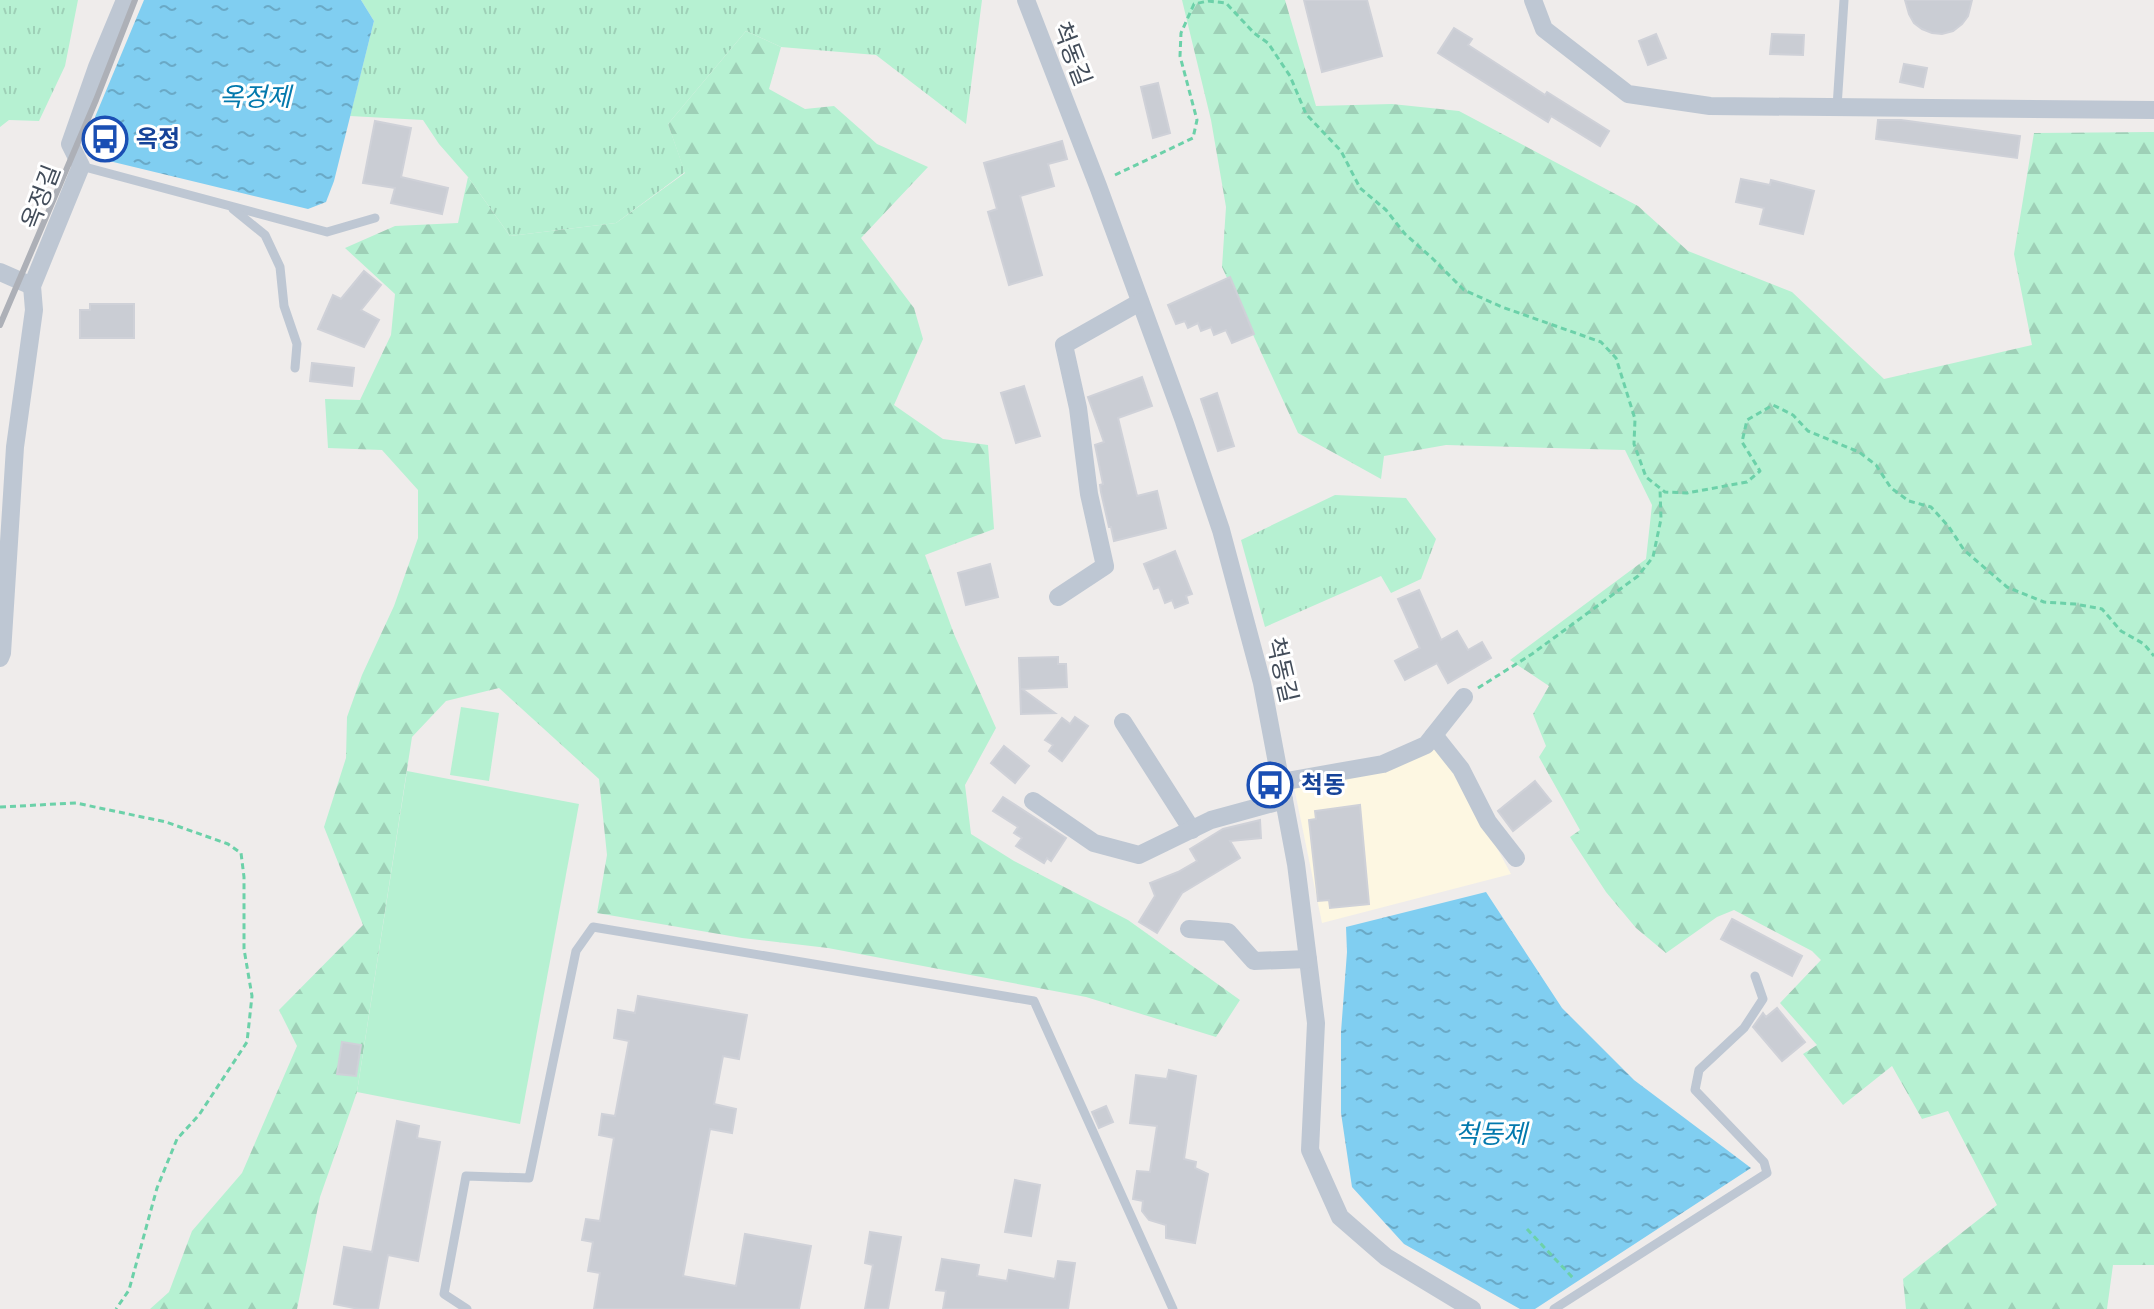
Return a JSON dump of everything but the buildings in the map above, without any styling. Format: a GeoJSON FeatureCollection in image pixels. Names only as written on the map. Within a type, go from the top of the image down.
{"type":"FeatureCollection","features":[{"type":"Feature","properties":{"kind":"street","name":"옥정길"},"geometry":{"type":"LineString","coordinates":[[0,658],[15,447],[34,310],[32,286],[81,166],[70,144],[125,0]]}},
{"type":"Feature","properties":{"kind":"street","name":"척동길"},"geometry":{"type":"LineString","coordinates":[[1026,0],[1184,421],[1221,530],[1262,683],[1296,864],[1316,1023],[1310,1150],[1340,1217],[1386,1257],[1472,1309]]}},
{"type":"Feature","properties":{"kind":"street"},"geometry":{"type":"LineString","coordinates":[[1533,0],[1544,29],[1628,94],[1710,106],[2154,110]]}},
{"type":"Feature","properties":{"kind":"street"},"geometry":{"type":"LineString","coordinates":[[0,272],[32,286]]}},
{"type":"Feature","properties":{"kind":"street"},"geometry":{"type":"LineString","coordinates":[[1058,597],[1105,566],[1089,494],[1078,408],[1064,345],[1140,302]]}},
{"type":"Feature","properties":{"kind":"street"},"geometry":{"type":"LineString","coordinates":[[1033,801],[1094,843],[1139,855],[1211,820],[1282,791],[1383,764],[1426,745],[1464,697]]}},
{"type":"Feature","properties":{"kind":"street"},"geometry":{"type":"LineString","coordinates":[[1123,722],[1192,830]]}},
{"type":"Feature","properties":{"kind":"street"},"geometry":{"type":"LineString","coordinates":[[1434,735],[1461,769],[1488,822],[1516,858]]}},
{"type":"Feature","properties":{"kind":"street"},"geometry":{"type":"LineString","coordinates":[[1189,929],[1228,932],[1254,961],[1308,959]]}},
{"type":"Feature","properties":{"kind":"lane"},"geometry":{"type":"LineString","coordinates":[[1837,107],[1844,0]]}},
{"type":"Feature","properties":{"kind":"lane"},"geometry":{"type":"LineString","coordinates":[[81,166],[327,232],[375,218]]}},
{"type":"Feature","properties":{"kind":"lane"},"geometry":{"type":"LineString","coordinates":[[231,206],[265,235],[280,267],[284,306],[297,344],[295,368]]}},
{"type":"Feature","properties":{"kind":"lane"},"geometry":{"type":"LineString","coordinates":[[467,1309],[444,1294],[466,1176],[529,1178],[576,951],[593,927],[1034,1001],[1173,1309]]}},
{"type":"Feature","properties":{"kind":"lane"},"geometry":{"type":"LineString","coordinates":[[1554,1309],[1767,1173],[1764,1162],[1695,1090],[1699,1070],[1744,1028],[1763,999],[1755,976]]}},
{"type":"Feature","properties":{"kind":"path"},"geometry":{"type":"LineString","coordinates":[[1098,186],[1193,138],[1197,120],[1180,56],[1181,33],[1194,4],[1208,1],[1226,3],[1254,33],[1268,43],[1290,76],[1306,114],[1341,151],[1360,188],[1386,210],[1405,234],[1464,290],[1502,307],[1601,342],[1616,358],[1635,419],[1634,444],[1646,477],[1659,488],[1665,492],[1687,493],[1747,482],[1760,471],[1742,442],[1747,420],[1773,405],[1793,415],[1808,431],[1859,452],[1876,465],[1891,488],[1909,501],[1931,507],[1964,550],[2007,587],[2044,602],[2102,609],[2121,631],[2144,644],[2154,656]]}},
{"type":"Feature","properties":{"kind":"path"},"geometry":{"type":"LineString","coordinates":[[1464,697],[1532,654],[1638,576],[1653,557],[1661,519],[1659,488]]}},
{"type":"Feature","properties":{"kind":"path"},"geometry":{"type":"LineString","coordinates":[[0,807],[76,803],[166,822],[228,844],[241,853],[244,949],[252,996],[247,1042],[199,1115],[177,1139],[157,1188],[129,1290],[116,1309]]}},
{"type":"Feature","properties":{"kind":"path"},"geometry":{"type":"LineString","coordinates":[[1527,1229],[1583,1290]]}},
{"type":"Feature","properties":{"kind":"shaded area"},"geometry":{"type":"Polygon","coordinates":[[[1435,747],[1456,772],[1511,874],[1322,923],[1294,787],[1435,747]]]}},
{"type":"Feature","properties":{"kind":"green space"},"geometry":{"type":"Polygon","coordinates":[[[0,0],[78,0],[65,66],[39,121],[9,120],[0,127],[0,0]]]}},
{"type":"Feature","properties":{"kind":"green space"},"geometry":{"type":"Polygon","coordinates":[[[361,0],[982,0],[966,124],[876,55],[781,47],[746,31],[668,124],[685,172],[616,223],[510,236],[423,120],[350,116],[374,21],[361,0]]]}},
{"type":"Feature","properties":{"kind":"green space"},"geometry":{"type":"Polygon","coordinates":[[[1182,0],[1285,0],[1316,106],[1392,104],[1459,111],[1638,206],[1688,251],[1792,292],[1884,379],[2032,345],[2014,254],[2034,133],[2154,132],[2154,1265],[2113,1265],[2107,1309],[1906,1309],[1903,1279],[1997,1205],[1948,1111],[1922,1119],[1892,1066],[1843,1105],[1803,1054],[1817,1045],[1780,1003],[1821,960],[1812,951],[1734,910],[1717,917],[1666,953],[1636,928],[1606,892],[1570,837],[1580,830],[1539,757],[1546,746],[1533,714],[1549,686],[1510,660],[1646,559],[1652,505],[1625,450],[1446,445],[1384,456],[1381,479],[1298,433],[1222,267],[1226,207],[1211,120],[1182,0]]]}},
{"type":"Feature","properties":{"kind":"green space"},"geometry":{"type":"Polygon","coordinates":[[[746,31],[781,47],[769,89],[805,109],[834,106],[877,144],[928,167],[861,238],[914,308],[923,339],[894,405],[943,439],[988,445],[994,529],[925,555],[954,634],[996,728],[965,785],[971,834],[1014,861],[1128,920],[1240,1000],[1216,1037],[1086,997],[828,948],[742,938],[597,913],[607,855],[599,779],[499,688],[446,701],[412,737],[357,1092],[320,1197],[297,1309],[150,1309],[169,1292],[192,1231],[242,1173],[297,1046],[279,1010],[363,925],[324,827],[346,758],[347,717],[362,675],[394,606],[418,538],[418,490],[382,450],[328,448],[325,399],[360,400],[391,335],[395,294],[345,248],[395,226],[458,223],[468,177],[510,236],[616,223],[685,173],[668,124],[746,31]]]}},
{"type":"Feature","properties":{"kind":"green space"},"geometry":{"type":"Polygon","coordinates":[[[1335,495],[1406,498],[1436,539],[1421,579],[1391,593],[1381,576],[1265,627],[1241,540],[1335,495]]]}},
{"type":"Feature","properties":{"kind":"green space"},"geometry":{"type":"Polygon","coordinates":[[[461,707],[499,713],[489,781],[450,775],[461,707]]]}},
{"type":"Feature","properties":{"kind":"green space"},"geometry":{"type":"Polygon","coordinates":[[[407,771],[579,804],[520,1124],[357,1092],[407,771]]]}},
{"type":"Feature","properties":{"kind":"water","name":"옥정제"},"geometry":{"type":"Polygon","coordinates":[[[144,0],[361,0],[374,21],[326,202],[308,209],[105,160],[95,117],[144,0]]]}},
{"type":"Feature","properties":{"kind":"water","name":"척동제"},"geometry":{"type":"Polygon","coordinates":[[[1486,892],[1562,1008],[1634,1080],[1751,1168],[1535,1309],[1520,1309],[1404,1244],[1352,1187],[1341,1113],[1346,927],[1486,892]]]}},
{"type":"Feature","properties":{"kind":"railway"},"geometry":{"type":"LineString","coordinates":[[0,325],[135,0]]}},
{"type":"Feature","properties":{"kind":"place","name":"옥정"},"geometry":{"type":"Point","coordinates":[105,139]}},
{"type":"Feature","properties":{"kind":"place","name":"척동"},"geometry":{"type":"Point","coordinates":[1270,785]}}]}
